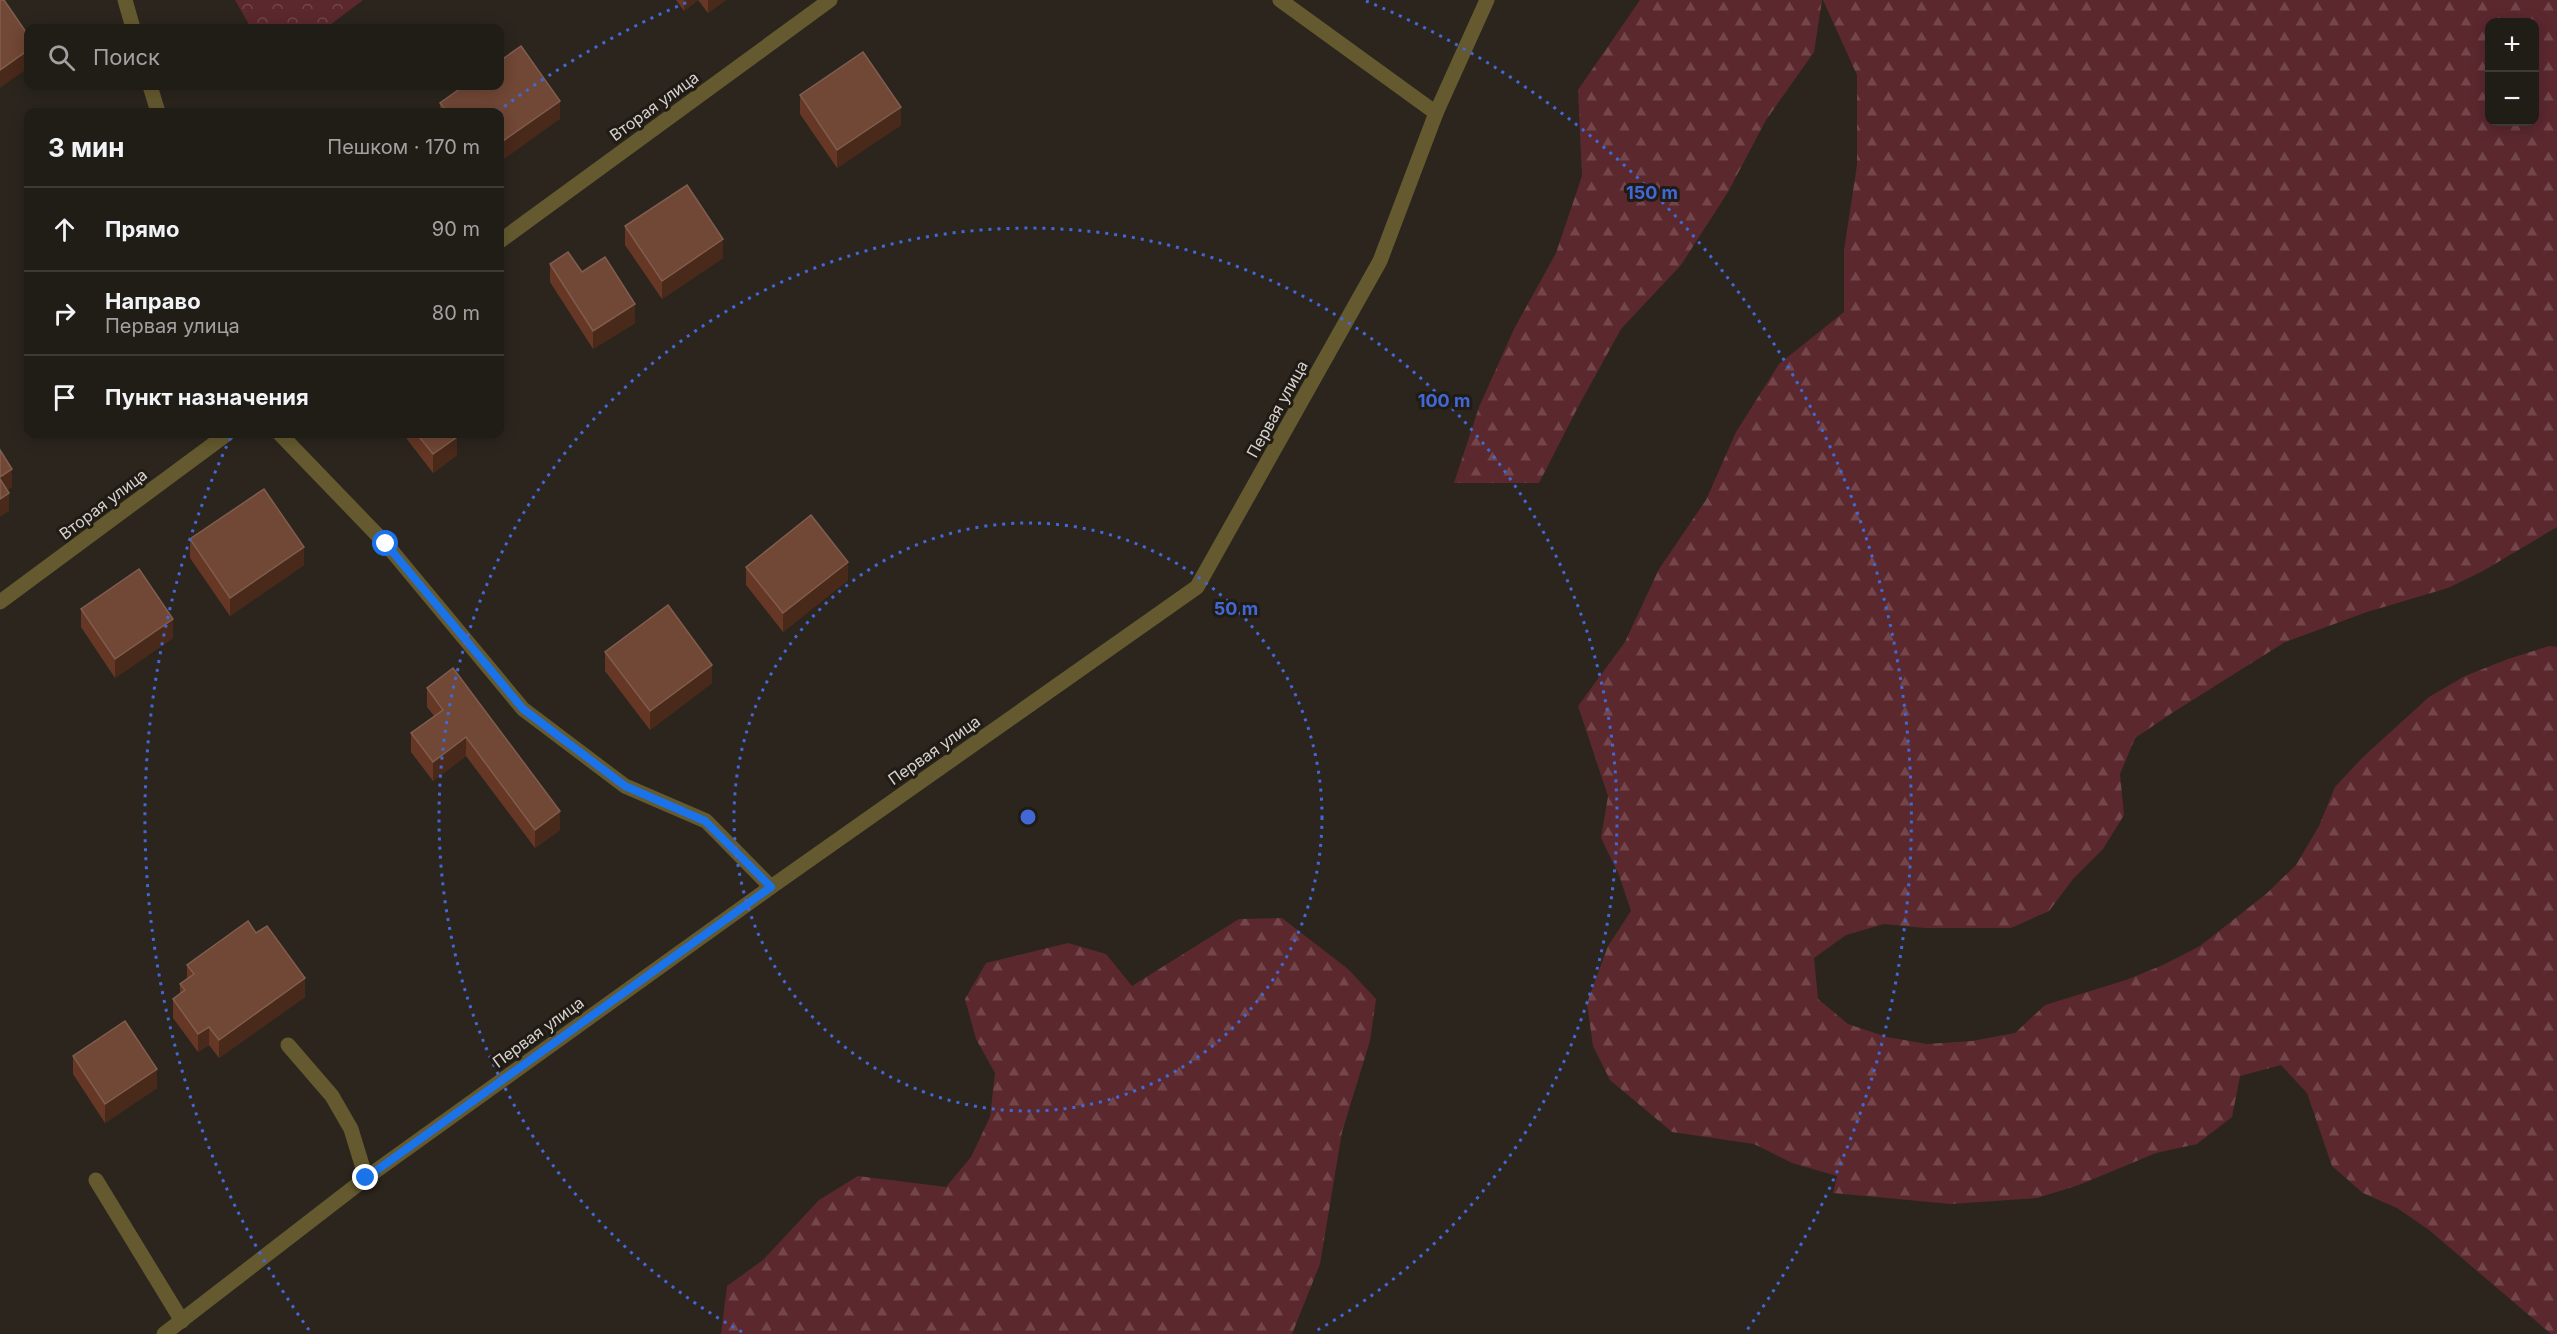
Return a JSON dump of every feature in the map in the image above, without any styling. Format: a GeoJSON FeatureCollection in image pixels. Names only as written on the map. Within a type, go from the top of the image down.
{"type":"FeatureCollection","features":[{"type":"Feature","properties":{"kind":"street"},"geometry":{"type":"LineString","coordinates":[[125,0],[133,24]]}},
{"type":"Feature","properties":{"kind":"street","name":"Вторая улица"},"geometry":{"type":"LineString","coordinates":[[504,238],[830,0]]}},
{"type":"Feature","properties":{"kind":"street"},"geometry":{"type":"LineString","coordinates":[[1280,0],[1436,113]]}},
{"type":"Feature","properties":{"kind":"street","name":"Первая улица"},"geometry":{"type":"LineString","coordinates":[[165,1334],[366,1178],[771,887],[1197,587],[1380,261],[1436,113],[1487,0]]}},
{"type":"Feature","properties":{"kind":"street"},"geometry":{"type":"LineString","coordinates":[[151,90],[157,108]]}},
{"type":"Feature","properties":{"kind":"street","name":"Вторая улица"},"geometry":{"type":"LineString","coordinates":[[0,602],[138,502],[216,438]]}},
{"type":"Feature","properties":{"kind":"street"},"geometry":{"type":"LineString","coordinates":[[284,438],[386,544],[523,709],[625,786],[705,821],[771,887]]}},
{"type":"Feature","properties":{"kind":"street"},"geometry":{"type":"LineString","coordinates":[[288,1045],[332,1096],[351,1129],[366,1178]]}},
{"type":"Feature","properties":{"kind":"street"},"geometry":{"type":"LineString","coordinates":[[96,1180],[182,1321]]}},
{"type":"Feature","properties":{"kind":"green space"},"geometry":{"type":"Polygon","coordinates":[[[235,0],[363,0],[331,24],[249,24],[235,0]]]}},
{"type":"Feature","properties":{"kind":"green space"},"geometry":{"type":"Polygon","coordinates":[[[1640,0],[1822,0],[1814,52],[1766,120],[1728,192],[1681,265],[1621,329],[1539,483],[1454,483],[1479,407],[1514,329],[1556,253],[1582,176],[1578,90],[1640,0]]]}},
{"type":"Feature","properties":{"kind":"green space"},"geometry":{"type":"Polygon","coordinates":[[[1823,0],[2557,0],[2557,527],[2483,571],[2448,588],[2367,612],[2285,642],[2135,738],[2120,774],[2124,815],[2103,849],[2073,879],[2049,911],[2011,928],[1925,928],[1884,924],[1846,935],[1814,958],[1818,999],[1848,1024],[1887,1037],[1927,1044],[1972,1041],[2015,1033],[2045,1005],[2126,980],[2163,965],[2200,946],[2266,894],[2296,865],[2319,826],[2335,787],[2363,757],[2429,697],[2465,676],[2508,659],[2549,646],[2557,647],[2557,1334],[2551,1334],[2429,1230],[2397,1208],[2363,1193],[2332,1166],[2307,1093],[2281,1065],[2240,1076],[2232,1117],[2197,1144],[2156,1153],[2079,1185],[2037,1198],[1951,1204],[1833,1193],[1837,1176],[1792,1163],[1754,1144],[1672,1132],[1610,1080],[1593,1046],[1587,1003],[1608,946],[1631,911],[1619,875],[1601,838],[1608,796],[1578,706],[1625,642],[1659,569],[1706,500],[1736,432],[1779,364],[1844,312],[1844,250],[1857,165],[1857,75],[1823,0]]]}},
{"type":"Feature","properties":{"kind":"green space"},"geometry":{"type":"Polygon","coordinates":[[[1282,918],[1348,969],[1376,999],[1370,1041],[1342,1132],[1320,1264],[1292,1334],[721,1334],[727,1286],[763,1260],[819,1200],[858,1176],[946,1187],[971,1157],[990,1117],[995,1073],[976,1039],[965,999],[986,963],[1068,943],[1106,954],[1132,986],[1239,919],[1282,918]]]}},
{"type":"Feature","properties":{"kind":"building"},"geometry":{"type":"Polygon","coordinates":[[[0,0],[4,0],[24,29],[24,53],[0,70],[0,0]]]}},
{"type":"Feature","properties":{"kind":"building"},"geometry":{"type":"Polygon","coordinates":[[[521,46],[560,101],[504,140],[504,108],[444,108],[440,103],[458,90],[504,90],[504,58],[521,46]]]}},
{"type":"Feature","properties":{"kind":"building"},"geometry":{"type":"Polygon","coordinates":[[[863,52],[901,107],[837,150],[800,95],[863,52]]]}},
{"type":"Feature","properties":{"kind":"building"},"geometry":{"type":"Polygon","coordinates":[[[687,185],[723,239],[662,281],[625,226],[687,185]]]}},
{"type":"Feature","properties":{"kind":"building"},"geometry":{"type":"Polygon","coordinates":[[[568,252],[582,272],[605,257],[635,304],[593,331],[550,264],[568,252]]]}},
{"type":"Feature","properties":{"kind":"building"},"geometry":{"type":"Polygon","coordinates":[[[420,438],[456,438],[433,454],[420,438]]]}},
{"type":"Feature","properties":{"kind":"building"},"geometry":{"type":"Polygon","coordinates":[[[0,450],[12,469],[0,477],[0,450]]]}},
{"type":"Feature","properties":{"kind":"building"},"geometry":{"type":"Polygon","coordinates":[[[0,479],[9,493],[0,499],[0,479]]]}},
{"type":"Feature","properties":{"kind":"building"},"geometry":{"type":"Polygon","coordinates":[[[264,489],[304,547],[230,598],[190,539],[264,489]]]}},
{"type":"Feature","properties":{"kind":"building"},"geometry":{"type":"Polygon","coordinates":[[[811,515],[848,562],[783,613],[746,567],[811,515]]]}},
{"type":"Feature","properties":{"kind":"building"},"geometry":{"type":"Polygon","coordinates":[[[139,569],[173,619],[115,659],[81,609],[139,569]]]}},
{"type":"Feature","properties":{"kind":"building"},"geometry":{"type":"Polygon","coordinates":[[[668,605],[712,665],[650,711],[605,652],[668,605]]]}},
{"type":"Feature","properties":{"kind":"building"},"geometry":{"type":"Polygon","coordinates":[[[453,668],[560,811],[535,830],[466,737],[433,762],[411,733],[443,710],[427,688],[453,668]]]}},
{"type":"Feature","properties":{"kind":"building"},"geometry":{"type":"Polygon","coordinates":[[[248,921],[256,933],[267,926],[305,978],[219,1040],[209,1027],[198,1034],[173,999],[185,990],[180,984],[194,974],[187,965],[248,921]]]}},
{"type":"Feature","properties":{"kind":"building"},"geometry":{"type":"Polygon","coordinates":[[[125,1021],[157,1069],[105,1104],[73,1056],[125,1021]]]}},
{"type":"Feature","properties":{"kind":"route"},"geometry":{"type":"LineString","coordinates":[[366,1178],[771,887],[705,821],[625,786],[523,709],[386,544]]}}]}
